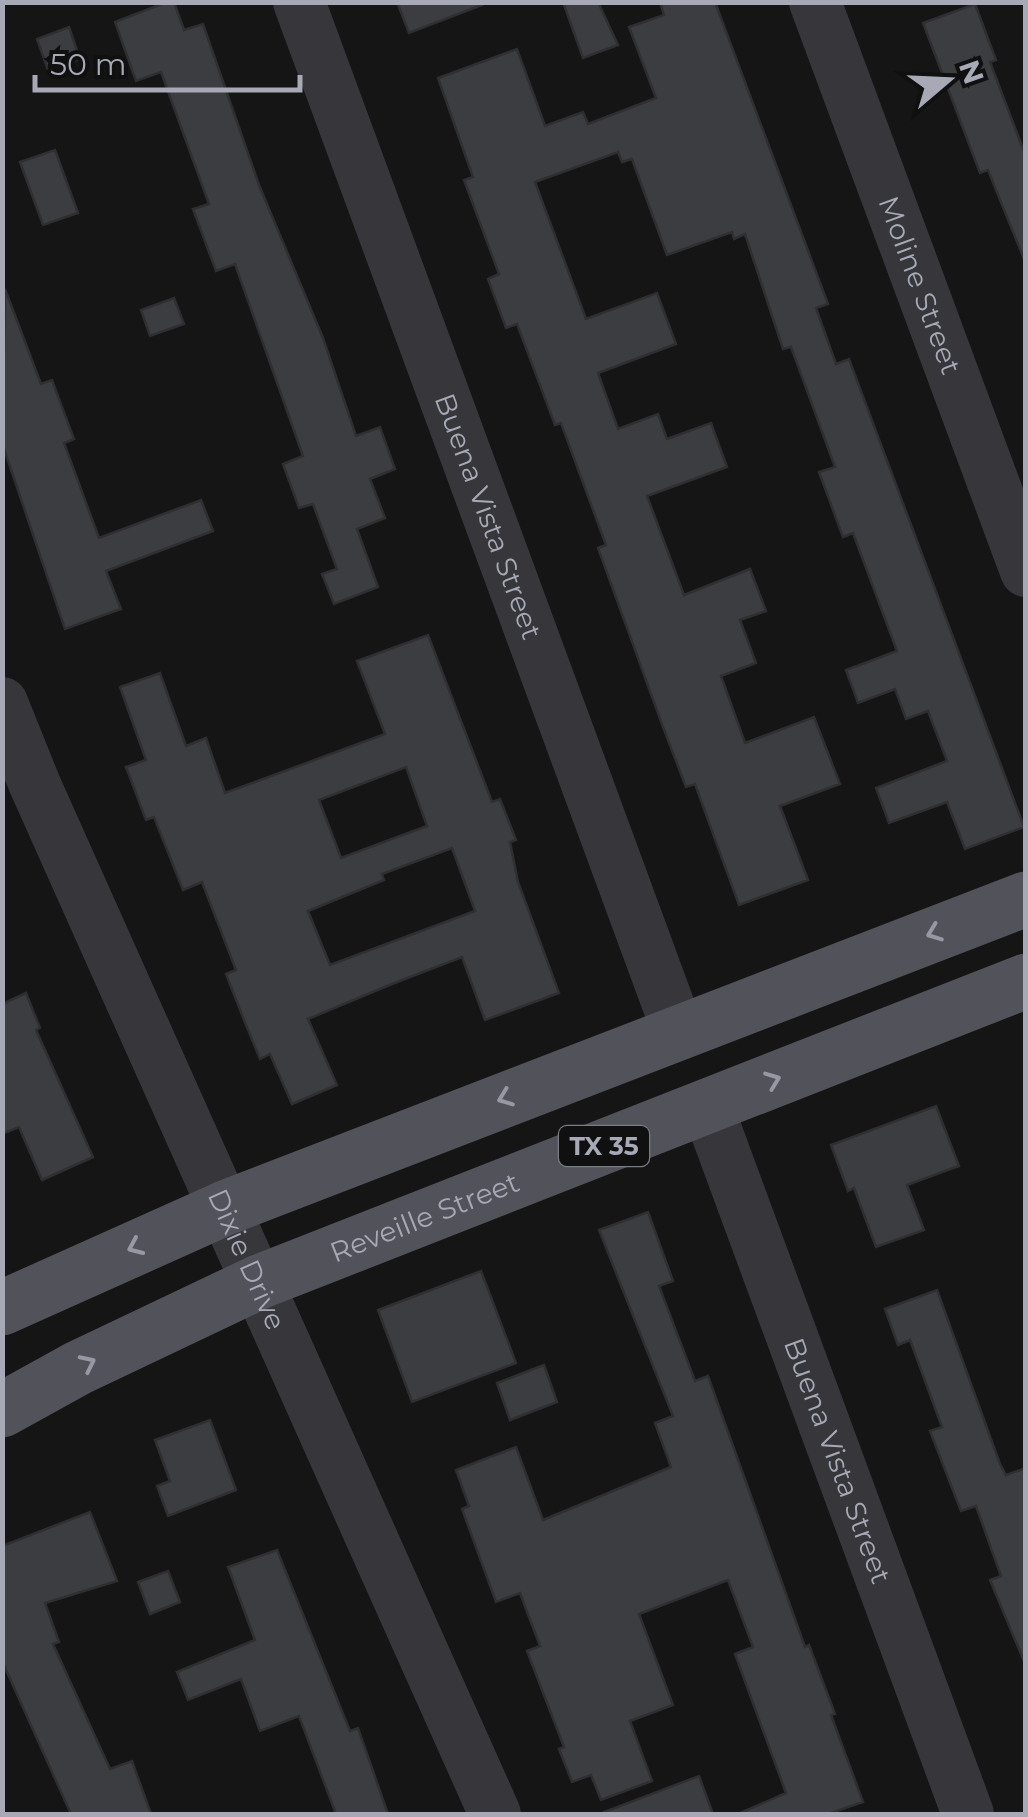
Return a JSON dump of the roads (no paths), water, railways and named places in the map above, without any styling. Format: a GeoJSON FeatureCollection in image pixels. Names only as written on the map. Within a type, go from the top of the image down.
{"type":"FeatureCollection","features":[{"type":"Feature","properties":{"kind":"main road"},"geometry":{"type":"LineString","coordinates":[[2,1308],[225,1208],[1026,899]]}},
{"type":"Feature","properties":{"kind":"main road","name":"Reveille Street"},"geometry":{"type":"LineString","coordinates":[[2,1410],[78,1368],[259,1282],[1026,981]]}},
{"type":"Feature","properties":{"kind":"street","name":"Buena Vista Street"},"geometry":{"type":"LineString","coordinates":[[299,2],[678,1031]]}},
{"type":"Feature","properties":{"kind":"street","name":"Moline Street"},"geometry":{"type":"LineString","coordinates":[[815,2],[1026,571]]}},
{"type":"Feature","properties":{"kind":"street","name":"Dixie Drive"},"geometry":{"type":"LineString","coordinates":[[2,703],[35,785],[496,1814]]}},
{"type":"Feature","properties":{"kind":"street","name":"Buena Vista Street"},"geometry":{"type":"LineString","coordinates":[[707,1106],[968,1814]]}}]}
